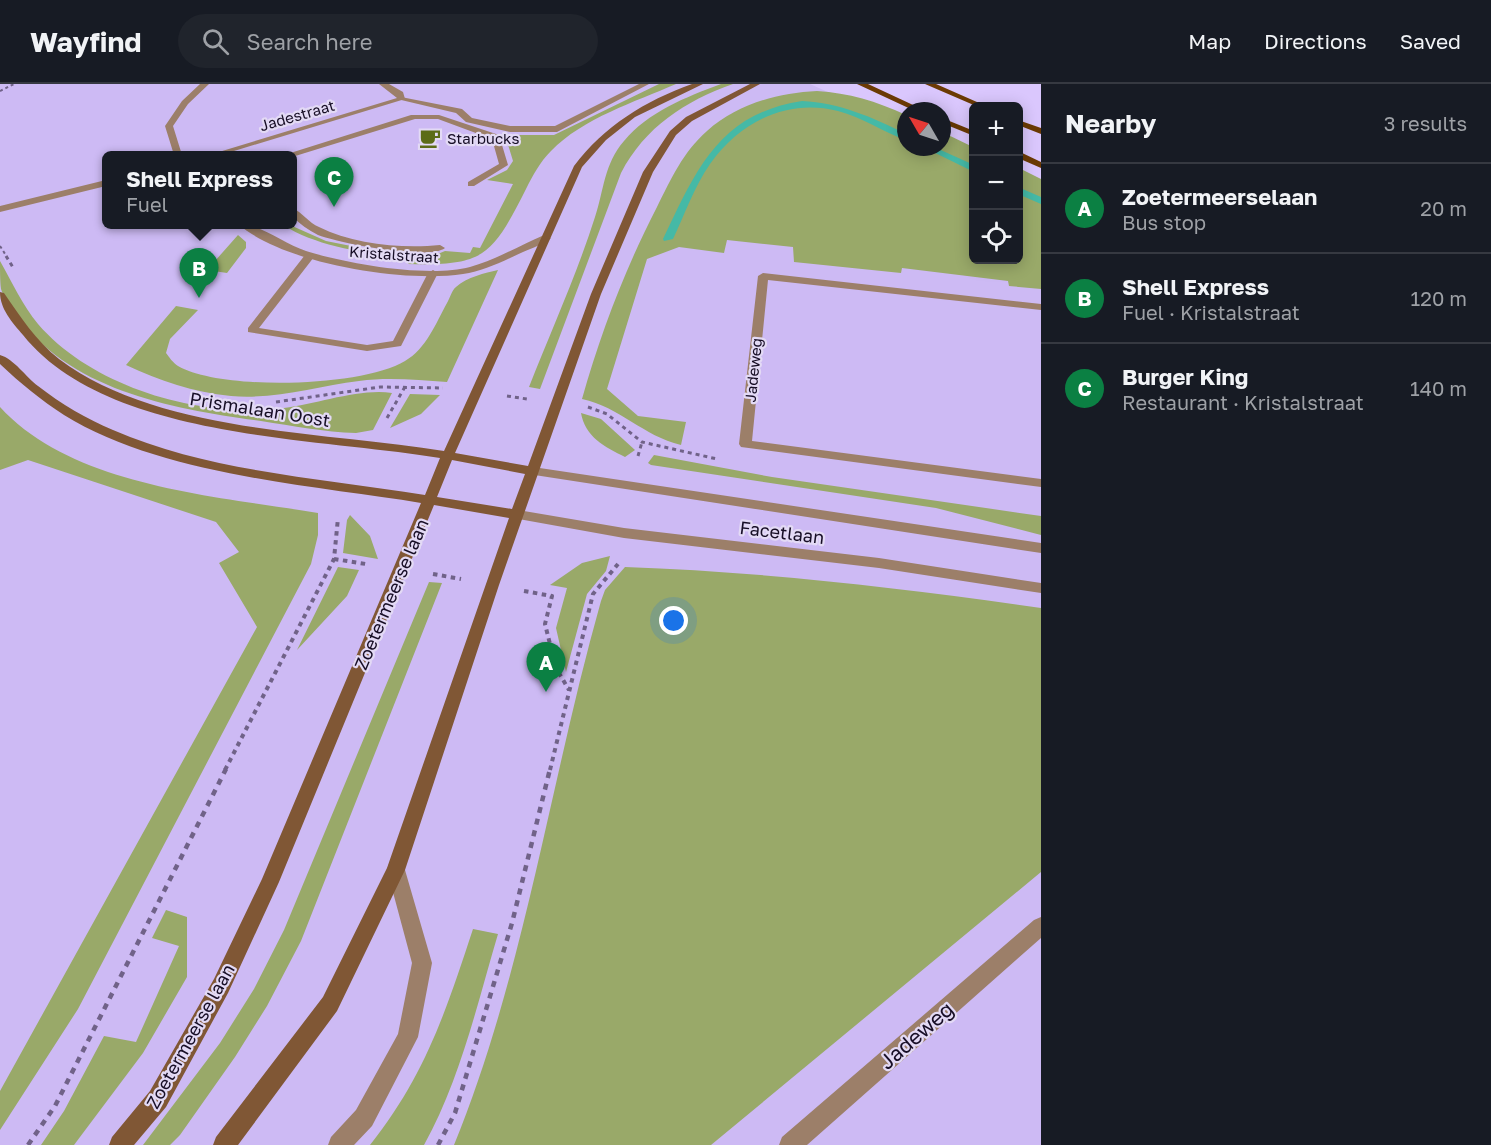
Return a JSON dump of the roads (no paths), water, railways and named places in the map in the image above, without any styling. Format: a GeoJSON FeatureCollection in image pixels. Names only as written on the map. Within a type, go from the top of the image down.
{"type":"FeatureCollection","features":[{"type":"Feature","properties":{"kind":"main road"},"geometry":{"type":"LineString","coordinates":[[861,84],[902,102]]}},
{"type":"Feature","properties":{"kind":"main road"},"geometry":{"type":"LineString","coordinates":[[929,84],[972,102]]}},
{"type":"Feature","properties":{"kind":"main road"},"geometry":{"type":"LineString","coordinates":[[951,124],[969,132]]}},
{"type":"Feature","properties":{"kind":"main road"},"geometry":{"type":"LineString","coordinates":[[1023,124],[1041,131]]}},
{"type":"Feature","properties":{"kind":"main road"},"geometry":{"type":"LineString","coordinates":[[1022,156],[1041,165]]}},
{"type":"Feature","properties":{"kind":"street"},"geometry":{"type":"LineString","coordinates":[[176,151],[169,126],[179,109],[196,90],[205,84]]}},
{"type":"Feature","properties":{"kind":"street"},"geometry":{"type":"LineString","coordinates":[[383,84],[400,94],[401,99],[459,111],[469,120],[510,129],[557,129],[645,84]]}},
{"type":"Feature","properties":{"kind":"street","name":"Zoetermeerse laan"},"geometry":{"type":"LineString","coordinates":[[120,1145],[158,1099],[221,986],[270,882],[448,455],[546,238],[564,192],[594,144],[642,108],[699,84]]}},
{"type":"Feature","properties":{"kind":"street"},"geometry":{"type":"LineString","coordinates":[[224,1145],[330,1004],[396,870],[596,294],[648,172],[673,133],[689,119],[756,84]]}},
{"type":"Feature","properties":{"kind":"street","name":"Jadestraat"},"geometry":{"type":"LineString","coordinates":[[229,151],[401,99]]}},
{"type":"Feature","properties":{"kind":"street"},"geometry":{"type":"LineString","coordinates":[[297,153],[414,117],[439,117],[496,137],[504,165],[471,184]]}},
{"type":"Feature","properties":{"kind":"street"},"geometry":{"type":"LineString","coordinates":[[0,209],[102,184]]}},
{"type":"Feature","properties":{"kind":"street"},"geometry":{"type":"LineString","coordinates":[[297,215],[315,230],[344,239],[426,251],[440,248]]}},
{"type":"Feature","properties":{"kind":"street","name":"Kristalstraat"},"geometry":{"type":"LineString","coordinates":[[250,229],[284,248],[349,267],[433,273],[466,271],[546,238]]}},
{"type":"Feature","properties":{"kind":"street"},"geometry":{"type":"LineString","coordinates":[[309,257],[252,330],[368,348],[397,344],[433,273]]}},
{"type":"Feature","properties":{"kind":"street","name":"Jadeweg"},"geometry":{"type":"LineString","coordinates":[[1041,307],[763,276],[745,444],[1041,483]]}},
{"type":"Feature","properties":{"kind":"street","name":"Prismalaan Oost"},"geometry":{"type":"LineString","coordinates":[[0,295],[22,329],[55,362],[99,388],[154,409],[222,425],[448,455],[533,471]]}},
{"type":"Feature","properties":{"kind":"street"},"geometry":{"type":"LineString","coordinates":[[0,358],[18,377],[67,413],[117,438],[192,461],[518,515]]}},
{"type":"Feature","properties":{"kind":"street","name":"Facetlaan"},"geometry":{"type":"LineString","coordinates":[[533,471],[1041,548]]}},
{"type":"Feature","properties":{"kind":"street","name":"Facetlaan"},"geometry":{"type":"LineString","coordinates":[[518,515],[624,533],[879,563],[1041,588]]}},
{"type":"Feature","properties":{"kind":"street"},"geometry":{"type":"LineString","coordinates":[[339,1145],[364,1118],[408,1037],[422,963],[396,870]]}},
{"type":"Feature","properties":{"kind":"street","name":"Jadeweg"},"geometry":{"type":"LineString","coordinates":[[790,1145],[1041,926]]}},
{"type":"Feature","properties":{"kind":"waterway"},"geometry":{"type":"LineString","coordinates":[[668,239],[705,165],[740,129],[761,115],[782,107],[802,104],[823,105],[843,109],[897,132]]}},
{"type":"Feature","properties":{"kind":"waterway"},"geometry":{"type":"LineString","coordinates":[[946,156],[969,167]]}},
{"type":"Feature","properties":{"kind":"waterway"},"geometry":{"type":"LineString","coordinates":[[1023,192],[1041,201]]}},
{"type":"Feature","properties":{"kind":"place","name":"Starbucks"},"geometry":{"type":"Point","coordinates":[430,138]}},
{"type":"Feature","properties":{"kind":"place","name":"Burger King"},"geometry":{"type":"Point","coordinates":[334,207]}},
{"type":"Feature","properties":{"kind":"place","name":"Shell Express"},"geometry":{"type":"Point","coordinates":[199,298]}},
{"type":"Feature","properties":{"kind":"place","name":"Zoetermeerselaan"},"geometry":{"type":"Point","coordinates":[546,692]}}]}
